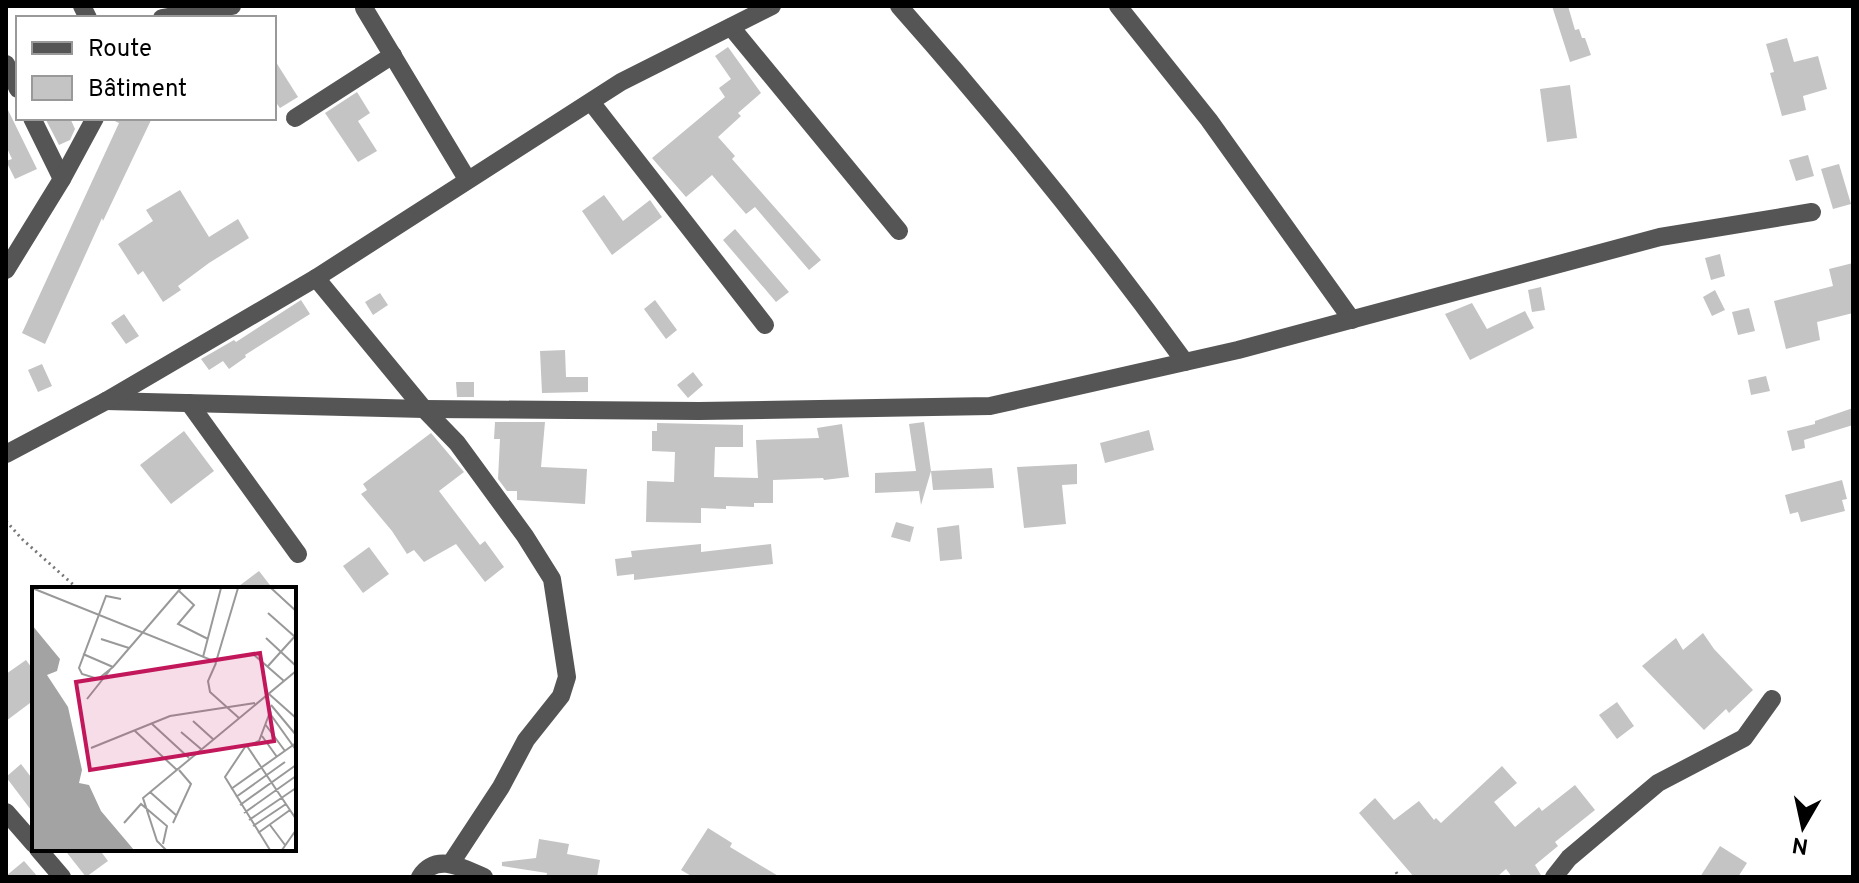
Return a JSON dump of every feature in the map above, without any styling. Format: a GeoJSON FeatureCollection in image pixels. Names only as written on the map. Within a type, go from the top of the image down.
{"type":"FeatureCollection","features":[{"type":"Feature","properties":{"kind":"street"},"geometry":{"type":"LineString","coordinates":[[179,10],[232,6]]}},
{"type":"Feature","properties":{"kind":"street"},"geometry":{"type":"LineString","coordinates":[[6,454],[106,401],[316,278],[621,82],[772,6]]}},
{"type":"Feature","properties":{"kind":"street"},"geometry":{"type":"LineString","coordinates":[[899,6],[982,100],[1109,256],[1185,362]]}},
{"type":"Feature","properties":{"kind":"street"},"geometry":{"type":"LineString","coordinates":[[1118,6],[1209,120],[1352,320]]}},
{"type":"Feature","properties":{"kind":"street"},"geometry":{"type":"LineString","coordinates":[[364,8],[467,179]]}},
{"type":"Feature","properties":{"kind":"street"},"geometry":{"type":"LineString","coordinates":[[731,27],[899,231]]}},
{"type":"Feature","properties":{"kind":"street"},"geometry":{"type":"LineString","coordinates":[[295,118],[393,55]]}},
{"type":"Feature","properties":{"kind":"street"},"geometry":{"type":"LineString","coordinates":[[6,64],[16,85]]}},
{"type":"Feature","properties":{"kind":"street"},"geometry":{"type":"LineString","coordinates":[[591,102],[765,325]]}},
{"type":"Feature","properties":{"kind":"street"},"geometry":{"type":"LineString","coordinates":[[33,120],[62,179]]}},
{"type":"Feature","properties":{"kind":"street"},"geometry":{"type":"LineString","coordinates":[[6,270],[94,120]]}},
{"type":"Feature","properties":{"kind":"street"},"geometry":{"type":"LineString","coordinates":[[106,401],[424,409],[699,411],[990,406],[1352,320],[1660,237],[1812,212]]}},
{"type":"Feature","properties":{"kind":"street"},"geometry":{"type":"LineString","coordinates":[[316,278],[424,409],[457,443],[525,536],[552,579],[567,677],[561,696],[526,740],[501,787],[451,863]]}},
{"type":"Feature","properties":{"kind":"street"},"geometry":{"type":"LineString","coordinates":[[189,403],[298,554]]}},
{"type":"Feature","properties":{"kind":"street"},"geometry":{"type":"LineString","coordinates":[[1554,877],[1569,858],[1658,783],[1744,738],[1772,699]]}},
{"type":"Feature","properties":{"kind":"street"},"geometry":{"type":"LineString","coordinates":[[6,812],[32,842]]}},
{"type":"Feature","properties":{"kind":"street"},"geometry":{"type":"LineString","coordinates":[[40,851],[62,877]]}},
{"type":"Feature","properties":{"kind":"street"},"geometry":{"type":"LineString","coordinates":[[420,877],[437,863],[451,863],[484,877]]}},
{"type":"Feature","properties":{"kind":"path"},"geometry":{"type":"LineString","coordinates":[[6,521],[76,587]]}},
{"type":"Feature","properties":{"kind":"building"},"geometry":{"type":"Polygon","coordinates":[[[1552,6],[1568,6],[1575,30],[1579,29],[1582,38],[1585,38],[1591,55],[1570,62],[1552,6]]]}},
{"type":"Feature","properties":{"kind":"building"},"geometry":{"type":"Polygon","coordinates":[[[1787,38],[1794,62],[1818,56],[1827,89],[1803,96],[1806,110],[1782,116],[1766,44],[1787,38]]]}},
{"type":"Feature","properties":{"kind":"building"},"geometry":{"type":"Polygon","coordinates":[[[728,47],[761,93],[738,113],[741,116],[718,137],[735,156],[732,159],[821,260],[809,270],[755,207],[746,214],[712,175],[686,197],[652,158],[725,97],[719,88],[731,79],[715,56],[728,47]]]}},
{"type":"Feature","properties":{"kind":"building"},"geometry":{"type":"Polygon","coordinates":[[[276,62],[298,97],[280,108],[276,103],[276,62]]]}},
{"type":"Feature","properties":{"kind":"building"},"geometry":{"type":"Polygon","coordinates":[[[1570,85],[1577,138],[1547,142],[1540,89],[1570,85]]]}},
{"type":"Feature","properties":{"kind":"building"},"geometry":{"type":"Polygon","coordinates":[[[357,92],[370,113],[358,121],[377,151],[358,162],[325,113],[357,92]]]}},
{"type":"Feature","properties":{"kind":"building"},"geometry":{"type":"Polygon","coordinates":[[[6,106],[37,169],[15,179],[6,161],[12,159],[6,146],[6,106]]]}},
{"type":"Feature","properties":{"kind":"building"},"geometry":{"type":"Polygon","coordinates":[[[46,120],[71,120],[75,129],[70,140],[59,145],[46,120]]]}},
{"type":"Feature","properties":{"kind":"building"},"geometry":{"type":"Polygon","coordinates":[[[112,120],[151,120],[45,344],[22,333],[119,123],[112,120]]]}},
{"type":"Feature","properties":{"kind":"building"},"geometry":{"type":"Polygon","coordinates":[[[1808,155],[1814,176],[1796,181],[1789,160],[1808,155]]]}},
{"type":"Feature","properties":{"kind":"building"},"geometry":{"type":"Polygon","coordinates":[[[1839,164],[1851,204],[1833,209],[1821,169],[1839,164]]]}},
{"type":"Feature","properties":{"kind":"building"},"geometry":{"type":"Polygon","coordinates":[[[180,190],[209,237],[238,219],[249,238],[178,286],[181,290],[163,302],[143,271],[138,275],[118,244],[153,221],[146,210],[180,190]]]}},
{"type":"Feature","properties":{"kind":"building"},"geometry":{"type":"Polygon","coordinates":[[[604,195],[623,221],[650,200],[662,217],[612,255],[582,211],[604,195]]]}},
{"type":"Feature","properties":{"kind":"building"},"geometry":{"type":"Polygon","coordinates":[[[735,229],[789,292],[776,302],[723,240],[735,229]]]}},
{"type":"Feature","properties":{"kind":"building"},"geometry":{"type":"Polygon","coordinates":[[[1720,254],[1725,276],[1711,280],[1705,258],[1720,254]]]}},
{"type":"Feature","properties":{"kind":"building"},"geometry":{"type":"Polygon","coordinates":[[[1853,263],[1853,313],[1817,322],[1820,340],[1786,349],[1774,301],[1833,286],[1829,269],[1853,263]]]}},
{"type":"Feature","properties":{"kind":"building"},"geometry":{"type":"Polygon","coordinates":[[[1541,287],[1545,310],[1532,312],[1528,290],[1541,287]]]}},
{"type":"Feature","properties":{"kind":"building"},"geometry":{"type":"Polygon","coordinates":[[[1715,290],[1725,310],[1712,316],[1703,297],[1715,290]]]}},
{"type":"Feature","properties":{"kind":"building"},"geometry":{"type":"Polygon","coordinates":[[[380,293],[388,305],[373,315],[365,302],[380,293]]]}},
{"type":"Feature","properties":{"kind":"building"},"geometry":{"type":"Polygon","coordinates":[[[301,300],[310,314],[245,355],[229,369],[223,361],[209,370],[201,359],[234,340],[236,342],[301,300]]]}},
{"type":"Feature","properties":{"kind":"building"},"geometry":{"type":"Polygon","coordinates":[[[655,300],[677,330],[666,339],[644,309],[655,300]]]}},
{"type":"Feature","properties":{"kind":"building"},"geometry":{"type":"Polygon","coordinates":[[[1472,303],[1487,329],[1525,311],[1534,328],[1470,360],[1445,314],[1472,303]]]}},
{"type":"Feature","properties":{"kind":"building"},"geometry":{"type":"Polygon","coordinates":[[[1749,308],[1755,331],[1738,335],[1732,312],[1749,308]]]}},
{"type":"Feature","properties":{"kind":"building"},"geometry":{"type":"Polygon","coordinates":[[[124,314],[139,336],[126,344],[111,323],[124,314]]]}},
{"type":"Feature","properties":{"kind":"building"},"geometry":{"type":"Polygon","coordinates":[[[565,350],[566,377],[588,377],[588,392],[542,393],[540,351],[565,350]]]}},
{"type":"Feature","properties":{"kind":"building"},"geometry":{"type":"Polygon","coordinates":[[[42,364],[52,386],[38,392],[28,370],[42,364]]]}},
{"type":"Feature","properties":{"kind":"building"},"geometry":{"type":"Polygon","coordinates":[[[693,372],[703,385],[688,398],[677,385],[693,372]]]}},
{"type":"Feature","properties":{"kind":"building"},"geometry":{"type":"Polygon","coordinates":[[[1766,376],[1770,391],[1751,395],[1748,380],[1766,376]]]}},
{"type":"Feature","properties":{"kind":"building"},"geometry":{"type":"Polygon","coordinates":[[[456,382],[474,382],[474,397],[457,397],[456,382]]]}},
{"type":"Feature","properties":{"kind":"building"},"geometry":{"type":"Polygon","coordinates":[[[1853,408],[1853,425],[1804,440],[1805,448],[1792,451],[1787,431],[1815,424],[1815,421],[1853,408]]]}},
{"type":"Feature","properties":{"kind":"building"},"geometry":{"type":"Polygon","coordinates":[[[495,422],[545,422],[541,467],[587,469],[585,504],[517,500],[517,491],[507,491],[498,479],[500,439],[494,439],[495,422]]]}},
{"type":"Feature","properties":{"kind":"building"},"geometry":{"type":"Polygon","coordinates":[[[924,422],[931,471],[921,505],[919,491],[875,493],[875,473],[916,471],[909,424],[924,422]]]}},
{"type":"Feature","properties":{"kind":"building"},"geometry":{"type":"Polygon","coordinates":[[[657,423],[743,425],[743,447],[715,447],[714,477],[758,478],[756,440],[819,438],[817,428],[842,424],[849,477],[773,480],[773,503],[754,503],[754,507],[726,506],[726,509],[701,508],[701,523],[646,522],[647,481],[674,482],[675,452],[652,451],[652,431],[657,431],[657,423]]]}},
{"type":"Feature","properties":{"kind":"building"},"geometry":{"type":"Polygon","coordinates":[[[1149,430],[1154,450],[1105,463],[1100,443],[1149,430]]]}},
{"type":"Feature","properties":{"kind":"building"},"geometry":{"type":"Polygon","coordinates":[[[184,431],[214,471],[171,504],[140,465],[184,431]]]}},
{"type":"Feature","properties":{"kind":"building"},"geometry":{"type":"Polygon","coordinates":[[[431,433],[464,472],[439,491],[480,545],[485,541],[504,567],[485,582],[456,544],[424,562],[414,550],[407,554],[361,494],[367,490],[363,484],[431,433]]]}},
{"type":"Feature","properties":{"kind":"building"},"geometry":{"type":"Polygon","coordinates":[[[1077,464],[1077,484],[1062,485],[1066,524],[1024,528],[1017,467],[1077,464]]]}},
{"type":"Feature","properties":{"kind":"building"},"geometry":{"type":"Polygon","coordinates":[[[992,468],[994,488],[933,490],[931,471],[992,468]]]}},
{"type":"Feature","properties":{"kind":"building"},"geometry":{"type":"Polygon","coordinates":[[[1842,480],[1847,499],[1842,500],[1845,511],[1801,522],[1798,512],[1790,514],[1785,495],[1842,480]]]}},
{"type":"Feature","properties":{"kind":"building"},"geometry":{"type":"Polygon","coordinates":[[[896,522],[914,527],[910,542],[891,537],[896,522]]]}},
{"type":"Feature","properties":{"kind":"building"},"geometry":{"type":"Polygon","coordinates":[[[959,525],[962,559],[940,561],[937,528],[959,525]]]}},
{"type":"Feature","properties":{"kind":"building"},"geometry":{"type":"Polygon","coordinates":[[[701,544],[701,552],[771,544],[773,564],[634,580],[634,574],[617,576],[615,559],[632,557],[631,551],[701,544]]]}},
{"type":"Feature","properties":{"kind":"building"},"geometry":{"type":"Polygon","coordinates":[[[369,547],[389,574],[363,593],[343,566],[369,547]]]}},
{"type":"Feature","properties":{"kind":"building"},"geometry":{"type":"Polygon","coordinates":[[[259,571],[271,587],[238,587],[259,571]]]}},
{"type":"Feature","properties":{"kind":"building"},"geometry":{"type":"Polygon","coordinates":[[[1703,633],[1753,690],[1729,713],[1726,709],[1704,730],[1642,666],[1676,638],[1683,650],[1703,633]]]}},
{"type":"Feature","properties":{"kind":"building"},"geometry":{"type":"Polygon","coordinates":[[[26,660],[32,668],[32,702],[6,721],[6,674],[26,660]]]}},
{"type":"Feature","properties":{"kind":"building"},"geometry":{"type":"Polygon","coordinates":[[[1617,702],[1634,726],[1617,739],[1599,715],[1617,702]]]}},
{"type":"Feature","properties":{"kind":"building"},"geometry":{"type":"Polygon","coordinates":[[[21,764],[32,778],[32,811],[6,777],[21,764]]]}},
{"type":"Feature","properties":{"kind":"building"},"geometry":{"type":"Polygon","coordinates":[[[1502,766],[1517,783],[1494,802],[1515,827],[1539,807],[1542,811],[1575,785],[1595,810],[1555,842],[1558,846],[1535,865],[1542,877],[1512,877],[1506,869],[1497,877],[1414,877],[1359,813],[1375,798],[1394,820],[1419,801],[1434,820],[1436,818],[1441,823],[1502,766]]]}},
{"type":"Feature","properties":{"kind":"building"},"geometry":{"type":"Polygon","coordinates":[[[708,828],[732,843],[730,847],[780,877],[693,877],[681,870],[708,828]]]}},
{"type":"Feature","properties":{"kind":"building"},"geometry":{"type":"Polygon","coordinates":[[[539,839],[569,844],[567,854],[600,860],[597,877],[546,877],[547,873],[502,866],[502,862],[536,858],[539,839]]]}},
{"type":"Feature","properties":{"kind":"building"},"geometry":{"type":"Polygon","coordinates":[[[1720,846],[1747,863],[1738,877],[1700,877],[1720,846]]]}},
{"type":"Feature","properties":{"kind":"building"},"geometry":{"type":"Polygon","coordinates":[[[66,851],[100,851],[108,861],[86,877],[66,851]]]}},
{"type":"Feature","properties":{"kind":"building"},"geometry":{"type":"Polygon","coordinates":[[[24,861],[38,877],[6,877],[6,876],[24,861]]]}}]}
